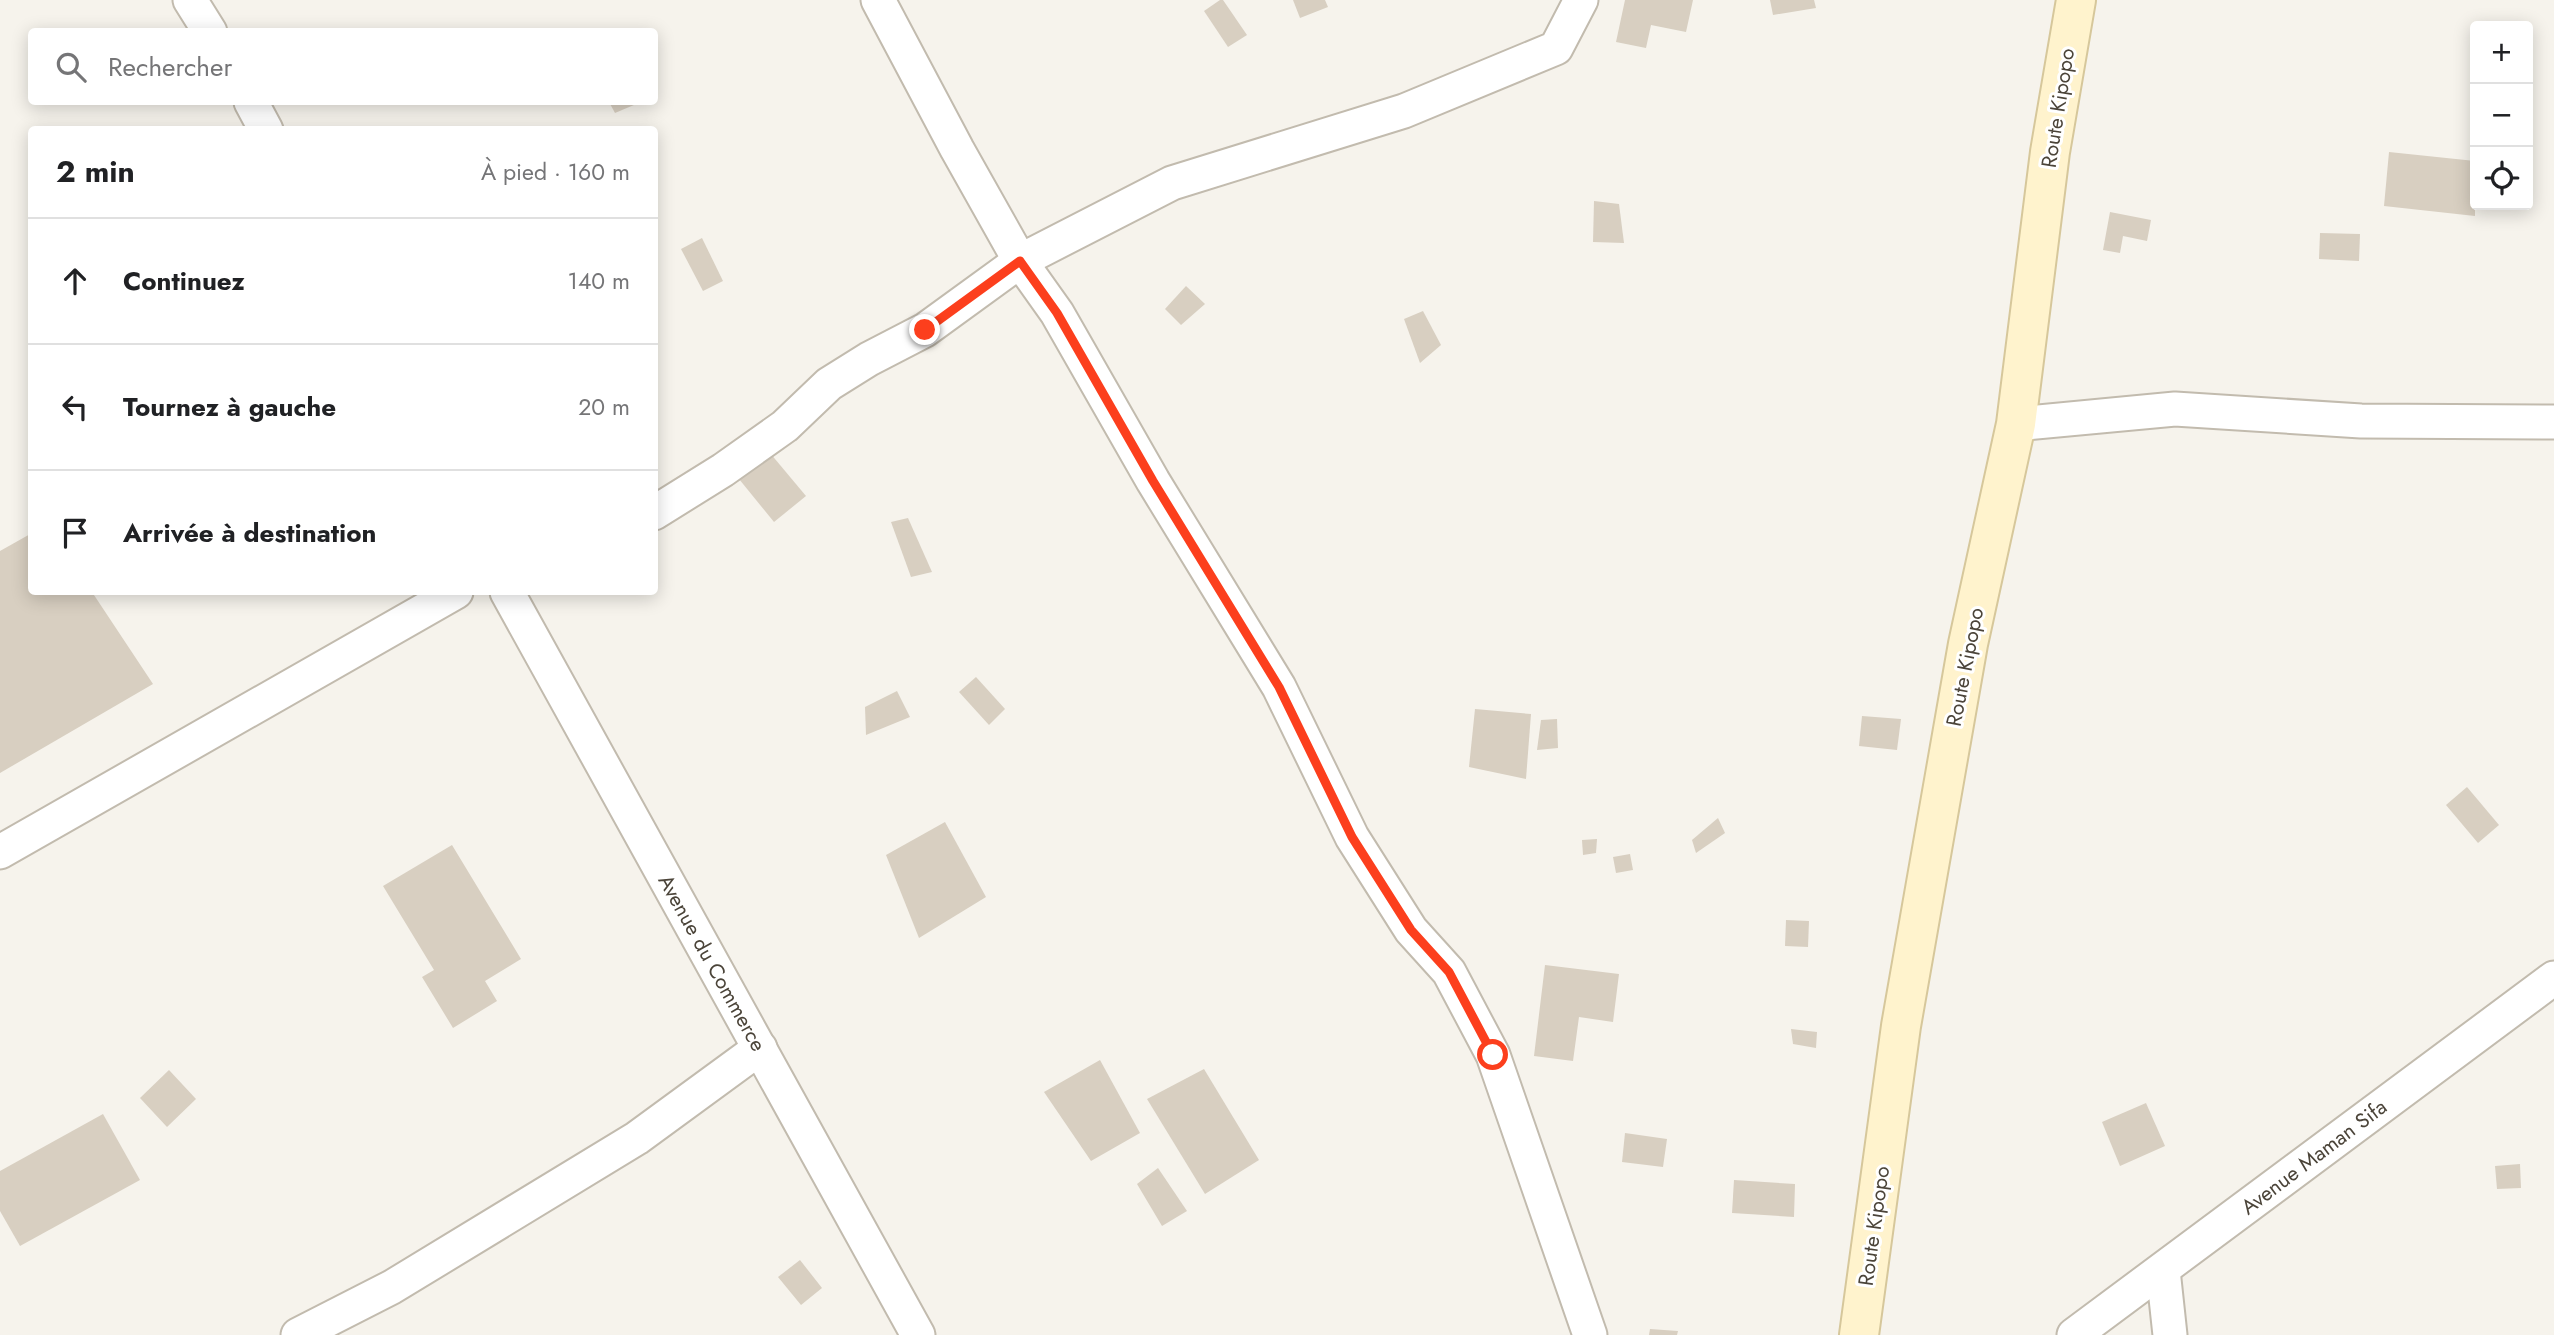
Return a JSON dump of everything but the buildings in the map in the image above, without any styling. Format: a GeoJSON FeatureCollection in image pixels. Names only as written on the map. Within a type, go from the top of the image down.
{"type":"FeatureCollection","features":[{"type":"Feature","properties":{"kind":"main road","name":"Route Kipopo"},"geometry":{"type":"LineString","coordinates":[[1859,1335],[1901,1026],[1968,644],[2015,424],[2050,152],[2076,0]]}},
{"type":"Feature","properties":{"kind":"street"},"geometry":{"type":"LineString","coordinates":[[190,0],[208,28]]}},
{"type":"Feature","properties":{"kind":"street"},"geometry":{"type":"LineString","coordinates":[[878,0],[1020,261],[1057,313],[1153,481],[1279,687],[1352,837],[1411,930],[1449,972],[1487,1043],[1590,1335]]}},
{"type":"Feature","properties":{"kind":"street"},"geometry":{"type":"LineString","coordinates":[[658,511],[723,470],[785,426],[829,384],[869,359],[925,330],[1020,261],[1172,183],[1404,111],[1556,48],[1581,0]]}},
{"type":"Feature","properties":{"kind":"street"},"geometry":{"type":"LineString","coordinates":[[253,105],[265,126]]}},
{"type":"Feature","properties":{"kind":"street"},"geometry":{"type":"LineString","coordinates":[[2015,424],[2175,409],[2361,421],[2554,422]]}},
{"type":"Feature","properties":{"kind":"street"},"geometry":{"type":"LineString","coordinates":[[0,852],[451,595]]}},
{"type":"Feature","properties":{"kind":"street","name":"Avenue du Commerce"},"geometry":{"type":"LineString","coordinates":[[509,595],[918,1335]]}},
{"type":"Feature","properties":{"kind":"street","name":"Avenue Maman Sifa"},"geometry":{"type":"LineString","coordinates":[[2074,1335],[2554,978]]}},
{"type":"Feature","properties":{"kind":"street"},"geometry":{"type":"LineString","coordinates":[[298,1335],[392,1287],[637,1138],[760,1048]]}},
{"type":"Feature","properties":{"kind":"street"},"geometry":{"type":"LineString","coordinates":[[2163,1270],[2169,1335]]}},
{"type":"Feature","properties":{"kind":"route"},"geometry":{"type":"LineString","coordinates":[[925,330],[1020,261],[1057,313],[1153,481],[1279,687],[1352,837],[1411,930],[1449,972],[1493,1055]]}}]}
